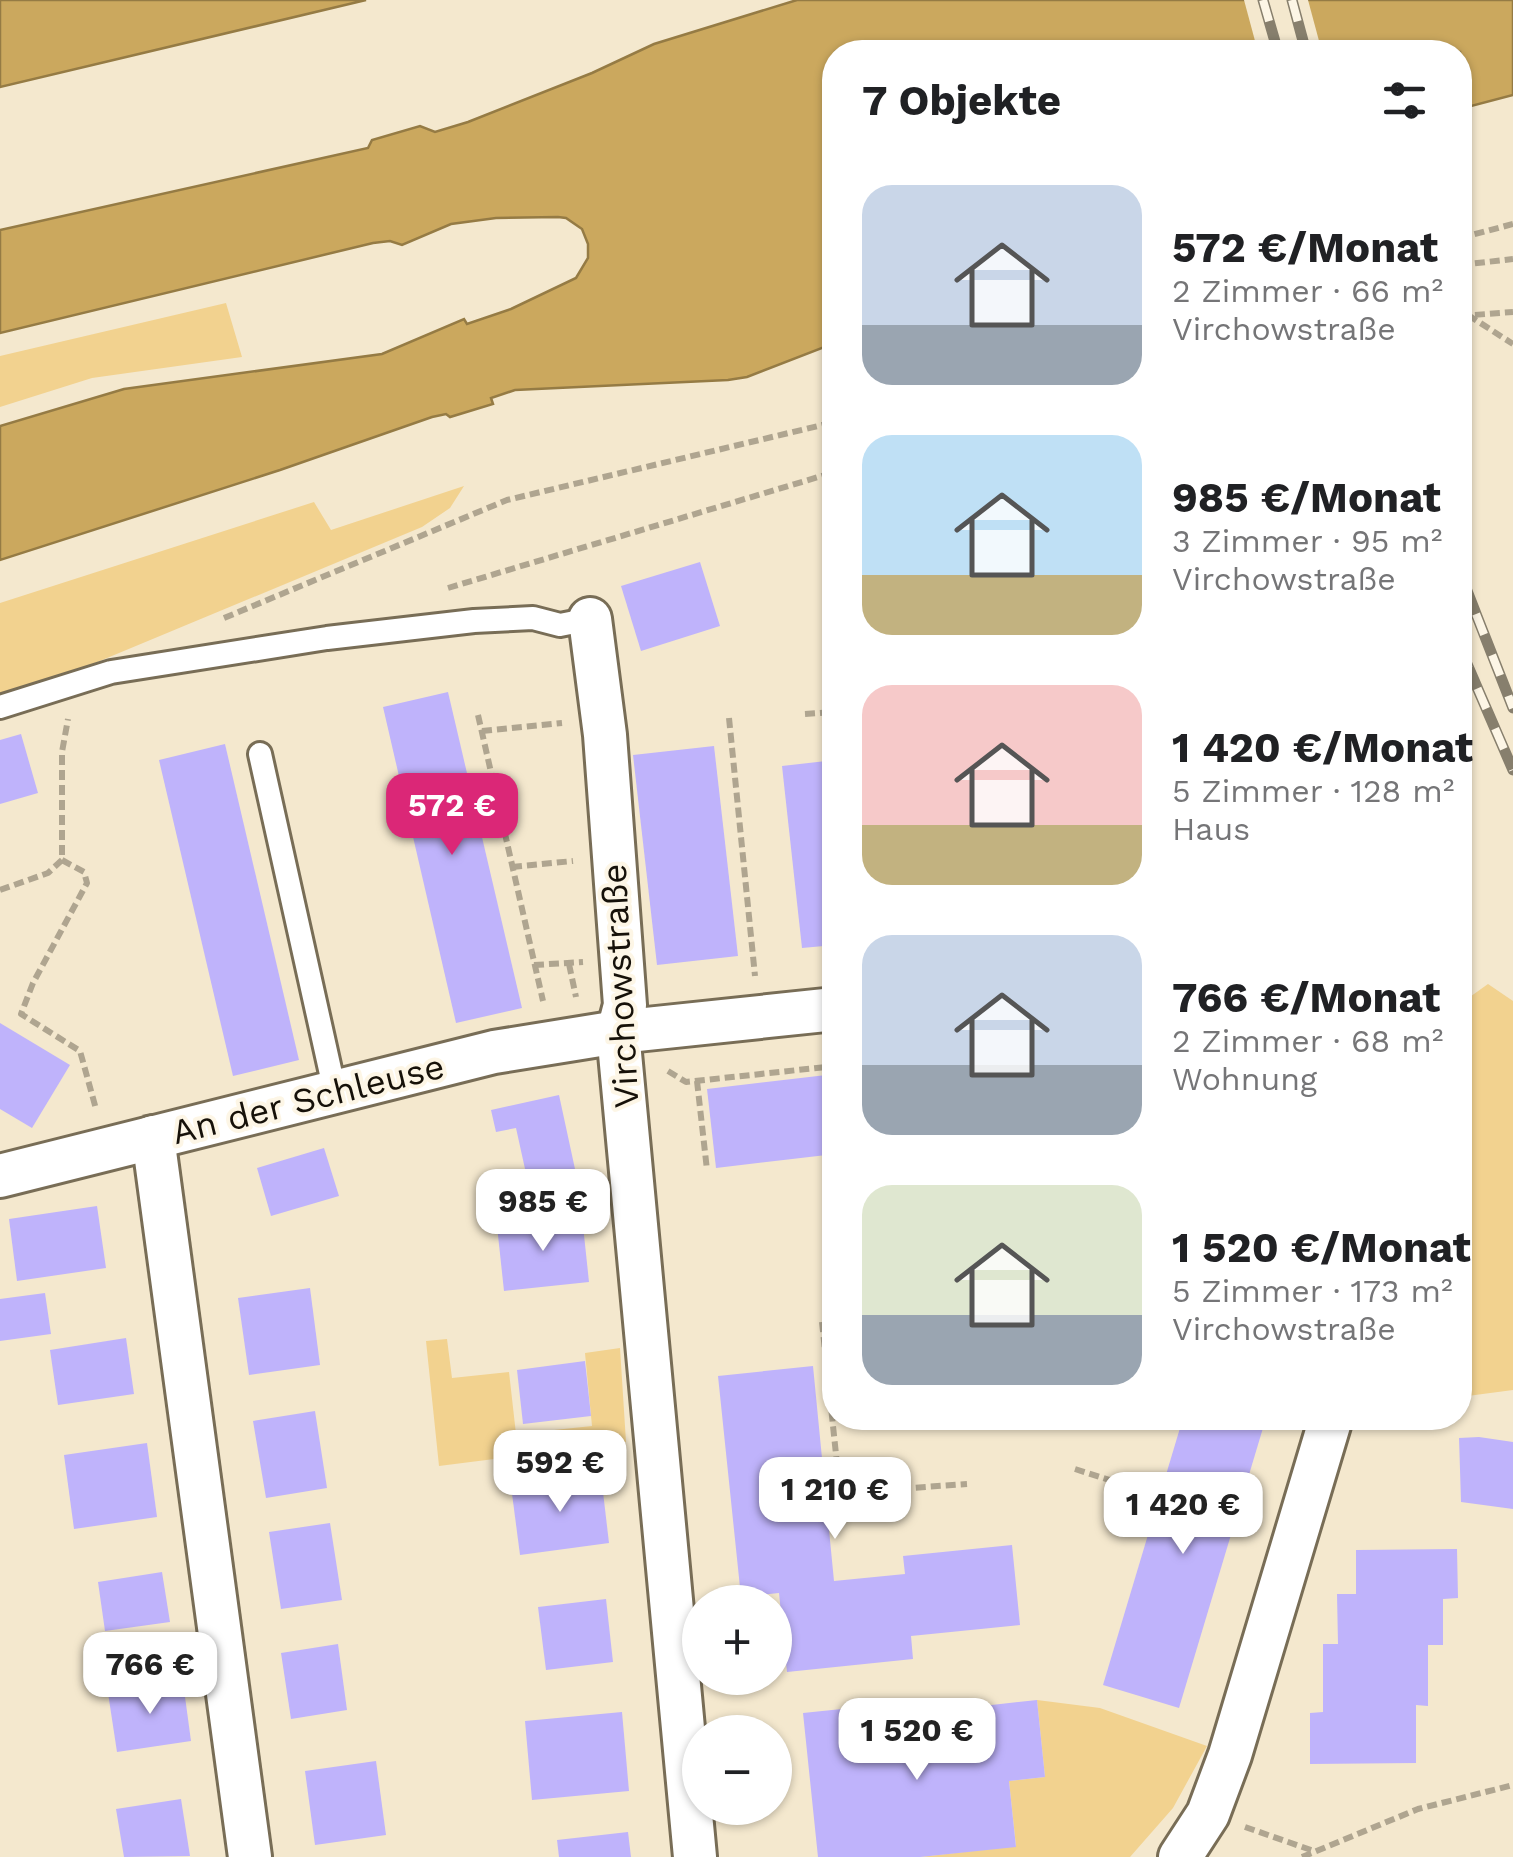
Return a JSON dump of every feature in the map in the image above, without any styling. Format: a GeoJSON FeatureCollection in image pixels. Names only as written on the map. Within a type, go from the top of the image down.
{"type":"FeatureCollection","features":[{"type":"Feature","properties":{"kind":"street","name":"Virchowstraße"},"geometry":{"type":"LineString","coordinates":[[590,620],[603,718],[625,1004],[619,1048],[695,1857]]}},
{"type":"Feature","properties":{"kind":"street","name":"An der Schleuse"},"geometry":{"type":"LineString","coordinates":[[0,1176],[494,1052],[552,1043],[619,1048],[759,1017],[822,1010]]}},
{"type":"Feature","properties":{"kind":"street"},"geometry":{"type":"LineString","coordinates":[[153,1138],[250,1857]]}},
{"type":"Feature","properties":{"kind":"street"},"geometry":{"type":"LineString","coordinates":[[1180,1857],[1208,1814],[1230,1755],[1328,1430]]}},
{"type":"Feature","properties":{"kind":"lane","name":"Virchowstraße"},"geometry":{"type":"LineString","coordinates":[[0,707],[111,672],[326,638],[474,620],[533,618],[560,625],[590,620]]}},
{"type":"Feature","properties":{"kind":"lane"},"geometry":{"type":"LineString","coordinates":[[260,754],[336,1092]]}},
{"type":"Feature","properties":{"kind":"path"},"geometry":{"type":"LineString","coordinates":[[1472,235],[1513,224]]}},
{"type":"Feature","properties":{"kind":"path"},"geometry":{"type":"LineString","coordinates":[[1472,264],[1513,259]]}},
{"type":"Feature","properties":{"kind":"path"},"geometry":{"type":"LineString","coordinates":[[1472,315],[1513,312]]}},
{"type":"Feature","properties":{"kind":"path"},"geometry":{"type":"LineString","coordinates":[[1472,321],[1513,344]]}},
{"type":"Feature","properties":{"kind":"path"},"geometry":{"type":"LineString","coordinates":[[222,619],[507,500],[822,425]]}},
{"type":"Feature","properties":{"kind":"path"},"geometry":{"type":"LineString","coordinates":[[436,592],[822,476]]}},
{"type":"Feature","properties":{"kind":"path"},"geometry":{"type":"LineString","coordinates":[[0,890],[48,873],[62,860],[62,752],[74,684]]}},
{"type":"Feature","properties":{"kind":"path"},"geometry":{"type":"LineString","coordinates":[[806,714],[822,713]]}},
{"type":"Feature","properties":{"kind":"path"},"geometry":{"type":"LineString","coordinates":[[478,715],[552,1043]]}},
{"type":"Feature","properties":{"kind":"path"},"geometry":{"type":"LineString","coordinates":[[482,731],[603,718]]}},
{"type":"Feature","properties":{"kind":"path"},"geometry":{"type":"LineString","coordinates":[[729,718],[759,1017]]}},
{"type":"Feature","properties":{"kind":"path"},"geometry":{"type":"LineString","coordinates":[[512,867],[614,858]]}},
{"type":"Feature","properties":{"kind":"path"},"geometry":{"type":"LineString","coordinates":[[62,860],[84,872],[86,883],[32,982],[20,1014],[80,1052],[107,1149]]}},
{"type":"Feature","properties":{"kind":"path"},"geometry":{"type":"LineString","coordinates":[[619,1048],[652,1060],[686,1082],[822,1067]]}},
{"type":"Feature","properties":{"kind":"path"},"geometry":{"type":"LineString","coordinates":[[696,1081],[707,1170]]}},
{"type":"Feature","properties":{"kind":"path"},"geometry":{"type":"LineString","coordinates":[[833,1430],[840,1492]]}},
{"type":"Feature","properties":{"kind":"path"},"geometry":{"type":"LineString","coordinates":[[1075,1469],[1160,1496]]}},
{"type":"Feature","properties":{"kind":"path"},"geometry":{"type":"LineString","coordinates":[[826,1494],[967,1484]]}},
{"type":"Feature","properties":{"kind":"path"},"geometry":{"type":"LineString","coordinates":[[1302,1857],[1418,1809],[1513,1785]]}},
{"type":"Feature","properties":{"kind":"path"},"geometry":{"type":"LineString","coordinates":[[1208,1814],[1315,1851]]}},
{"type":"Feature","properties":{"kind":"shaded area"},"geometry":{"type":"Polygon","coordinates":[[[0,0],[366,0],[0,87],[0,0]]]}},
{"type":"Feature","properties":{"kind":"shaded area"},"geometry":{"type":"Polygon","coordinates":[[[797,0],[1513,0],[1513,95],[1472,106],[1472,40],[822,40],[822,348],[747,377],[728,380],[515,390],[491,398],[493,404],[450,417],[432,417],[0,560],[0,426],[124,389],[382,354],[464,319],[467,324],[511,309],[576,278],[588,258],[588,244],[582,229],[566,218],[496,218],[451,224],[402,245],[390,241],[373,243],[0,333],[0,230],[368,148],[372,140],[420,126],[435,132],[592,73],[654,44],[797,0]]]}},
{"type":"Feature","properties":{"kind":"shaded area"},"geometry":{"type":"Polygon","coordinates":[[[226,303],[242,357],[92,378],[0,407],[0,356],[226,303]]]}},
{"type":"Feature","properties":{"kind":"shaded area"},"geometry":{"type":"Polygon","coordinates":[[[464,486],[450,508],[422,527],[83,668],[0,693],[0,603],[314,502],[331,530],[464,486]]]}},
{"type":"Feature","properties":{"kind":"shaded area"},"geometry":{"type":"Polygon","coordinates":[[[1488,984],[1513,1001],[1513,1390],[1472,1395],[1472,995],[1488,984]]]}},
{"type":"Feature","properties":{"kind":"shaded area"},"geometry":{"type":"Polygon","coordinates":[[[447,1339],[452,1378],[509,1372],[516,1434],[592,1426],[585,1353],[620,1348],[626,1442],[439,1466],[426,1341],[447,1339]]]}},
{"type":"Feature","properties":{"kind":"shaded area"},"geometry":{"type":"Polygon","coordinates":[[[1037,1700],[1100,1708],[1207,1746],[1173,1808],[1130,1857],[920,1857],[1016,1846],[1009,1781],[1045,1777],[1037,1700]]]}},
{"type":"Feature","properties":{"kind":"pier"},"geometry":{"type":"Polygon","coordinates":[[[1244,0],[1308,0],[1319,40],[1255,40],[1244,0]]]}},
{"type":"Feature","properties":{"kind":"building"},"geometry":{"type":"Polygon","coordinates":[[[700,562],[720,626],[641,651],[621,586],[700,562]]]}},
{"type":"Feature","properties":{"kind":"building"},"geometry":{"type":"Polygon","coordinates":[[[448,692],[522,1008],[456,1023],[383,707],[448,692]]]}},
{"type":"Feature","properties":{"kind":"building"},"geometry":{"type":"Polygon","coordinates":[[[21,734],[38,793],[0,804],[0,740],[21,734]]]}},
{"type":"Feature","properties":{"kind":"building"},"geometry":{"type":"Polygon","coordinates":[[[225,744],[299,1060],[233,1076],[159,760],[225,744]]]}},
{"type":"Feature","properties":{"kind":"building"},"geometry":{"type":"Polygon","coordinates":[[[714,746],[738,956],[657,965],[633,755],[714,746]]]}},
{"type":"Feature","properties":{"kind":"building"},"geometry":{"type":"Polygon","coordinates":[[[822,761],[822,946],[802,948],[782,766],[822,761]]]}},
{"type":"Feature","properties":{"kind":"building"},"geometry":{"type":"Polygon","coordinates":[[[0,1023],[70,1065],[32,1128],[0,1109],[0,1023]]]}},
{"type":"Feature","properties":{"kind":"building"},"geometry":{"type":"Polygon","coordinates":[[[822,1076],[822,1156],[716,1168],[707,1089],[822,1076]]]}},
{"type":"Feature","properties":{"kind":"building"},"geometry":{"type":"Polygon","coordinates":[[[559,1095],[575,1169],[527,1178],[516,1128],[496,1132],[491,1110],[559,1095]]]}},
{"type":"Feature","properties":{"kind":"building"},"geometry":{"type":"Polygon","coordinates":[[[324,1148],[339,1196],[271,1216],[257,1168],[324,1148]]]}},
{"type":"Feature","properties":{"kind":"building"},"geometry":{"type":"Polygon","coordinates":[[[97,1206],[106,1268],[17,1281],[9,1219],[97,1206]]]}},
{"type":"Feature","properties":{"kind":"building"},"geometry":{"type":"Polygon","coordinates":[[[582,1216],[589,1282],[504,1291],[497,1226],[582,1216]]]}},
{"type":"Feature","properties":{"kind":"building"},"geometry":{"type":"Polygon","coordinates":[[[310,1288],[320,1365],[249,1375],[238,1298],[310,1288]]]}},
{"type":"Feature","properties":{"kind":"building"},"geometry":{"type":"Polygon","coordinates":[[[45,1293],[51,1334],[0,1341],[0,1299],[45,1293]]]}},
{"type":"Feature","properties":{"kind":"building"},"geometry":{"type":"Polygon","coordinates":[[[126,1338],[134,1394],[58,1405],[50,1350],[126,1338]]]}},
{"type":"Feature","properties":{"kind":"building"},"geometry":{"type":"Polygon","coordinates":[[[585,1361],[591,1416],[523,1424],[517,1370],[585,1361]]]}},
{"type":"Feature","properties":{"kind":"building"},"geometry":{"type":"Polygon","coordinates":[[[813,1366],[834,1581],[905,1574],[903,1556],[1012,1545],[1020,1625],[911,1636],[913,1659],[792,1671],[792,1585],[740,1585],[718,1376],[813,1366]]]}},
{"type":"Feature","properties":{"kind":"building"},"geometry":{"type":"Polygon","coordinates":[[[315,1411],[327,1488],[266,1498],[253,1421],[315,1411]]]}},
{"type":"Feature","properties":{"kind":"building"},"geometry":{"type":"Polygon","coordinates":[[[1179,1430],[1262,1430],[1179,1708],[1103,1685],[1179,1430]]]}},
{"type":"Feature","properties":{"kind":"building"},"geometry":{"type":"Polygon","coordinates":[[[1459,1438],[1513,1442],[1513,1509],[1461,1502],[1459,1438]]]}},
{"type":"Feature","properties":{"kind":"building"},"geometry":{"type":"Polygon","coordinates":[[[147,1443],[157,1517],[74,1529],[64,1455],[147,1443]]]}},
{"type":"Feature","properties":{"kind":"building"},"geometry":{"type":"Polygon","coordinates":[[[601,1475],[609,1543],[520,1555],[511,1486],[601,1475]]]}},
{"type":"Feature","properties":{"kind":"building"},"geometry":{"type":"Polygon","coordinates":[[[330,1523],[342,1600],[281,1609],[269,1532],[330,1523]]]}},
{"type":"Feature","properties":{"kind":"building"},"geometry":{"type":"Polygon","coordinates":[[[1457,1549],[1458,1598],[1443,1599],[1443,1645],[1428,1645],[1428,1706],[1416,1705],[1416,1763],[1310,1764],[1310,1713],[1323,1712],[1323,1644],[1338,1644],[1337,1594],[1356,1594],[1356,1550],[1457,1549]]]}},
{"type":"Feature","properties":{"kind":"building"},"geometry":{"type":"Polygon","coordinates":[[[162,1572],[170,1622],[105,1631],[98,1582],[162,1572]]]}},
{"type":"Feature","properties":{"kind":"building"},"geometry":{"type":"Polygon","coordinates":[[[606,1599],[613,1662],[546,1670],[538,1607],[606,1599]]]}},
{"type":"Feature","properties":{"kind":"building"},"geometry":{"type":"Polygon","coordinates":[[[338,1644],[347,1710],[291,1719],[281,1653],[338,1644]]]}},
{"type":"Feature","properties":{"kind":"building"},"geometry":{"type":"Polygon","coordinates":[[[183,1682],[191,1741],[117,1752],[108,1693],[183,1682]]]}},
{"type":"Feature","properties":{"kind":"building"},"geometry":{"type":"Polygon","coordinates":[[[1037,1700],[1045,1777],[1009,1781],[1016,1847],[920,1857],[818,1857],[803,1713],[900,1703],[907,1763],[971,1756],[965,1708],[1037,1700]]]}},
{"type":"Feature","properties":{"kind":"building"},"geometry":{"type":"Polygon","coordinates":[[[622,1712],[629,1791],[532,1800],[525,1721],[622,1712]]]}},
{"type":"Feature","properties":{"kind":"building"},"geometry":{"type":"Polygon","coordinates":[[[376,1761],[386,1835],[315,1845],[305,1771],[376,1761]]]}},
{"type":"Feature","properties":{"kind":"building"},"geometry":{"type":"Polygon","coordinates":[[[181,1799],[190,1856],[124,1857],[116,1809],[181,1799]]]}},
{"type":"Feature","properties":{"kind":"building"},"geometry":{"type":"Polygon","coordinates":[[[628,1832],[631,1857],[559,1857],[557,1840],[628,1832]]]}},
{"type":"Feature","properties":{"kind":"railway"},"geometry":{"type":"LineString","coordinates":[[1263,0],[1275,40]]}},
{"type":"Feature","properties":{"kind":"railway"},"geometry":{"type":"LineString","coordinates":[[1292,0],[1303,40]]}},
{"type":"Feature","properties":{"kind":"railway"},"geometry":{"type":"LineString","coordinates":[[1472,604],[1513,708]]}},
{"type":"Feature","properties":{"kind":"railway"},"geometry":{"type":"LineString","coordinates":[[1472,676],[1513,770]]}}]}
